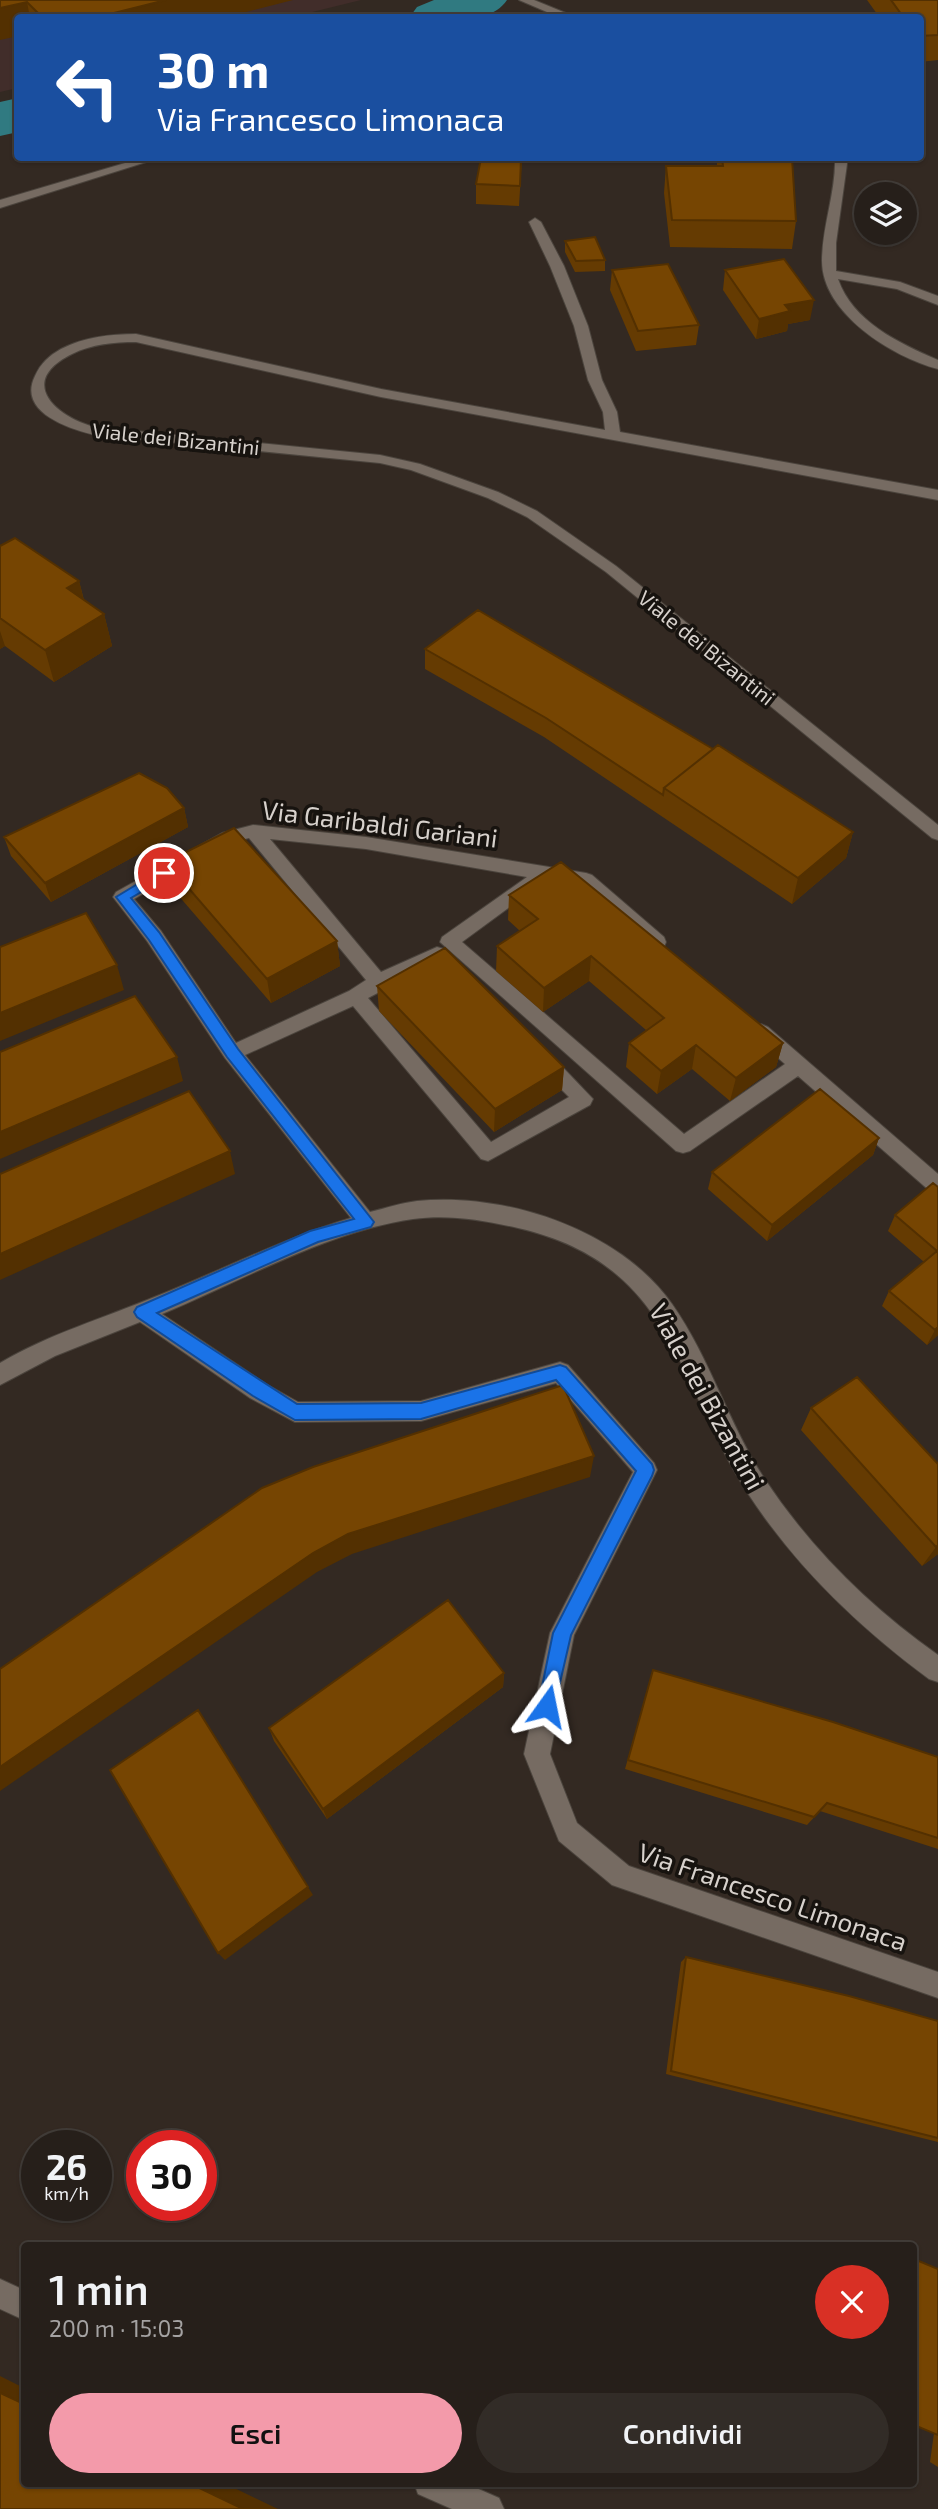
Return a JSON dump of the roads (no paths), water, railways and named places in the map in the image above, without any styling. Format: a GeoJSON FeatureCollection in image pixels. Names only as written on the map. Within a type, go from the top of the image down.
{"type":"FeatureCollection","features":[{"type":"Feature","properties":{"kind":"street"},"geometry":{"type":"LineString","coordinates":[[524,0],[562,14]]}},
{"type":"Feature","properties":{"kind":"street"},"geometry":{"type":"LineString","coordinates":[[0,204],[143,161]]}},
{"type":"Feature","properties":{"kind":"street"},"geometry":{"type":"LineString","coordinates":[[841,161],[829,274],[839,295],[851,312],[893,344],[938,365]]}},
{"type":"Feature","properties":{"kind":"street"},"geometry":{"type":"LineString","coordinates":[[535,222],[557,266],[581,326],[595,380],[610,412],[613,435]]}},
{"type":"Feature","properties":{"kind":"street"},"geometry":{"type":"LineString","coordinates":[[829,274],[900,286],[938,301]]}},
{"type":"Feature","properties":{"kind":"street","name":"Viale dei Bizantini"},"geometry":{"type":"LineString","coordinates":[[938,495],[296,376],[136,338],[111,338],[70,349],[39,378],[38,391],[43,403],[56,416],[74,426],[95,432],[380,459],[457,481],[532,514],[611,569],[938,834]]}},
{"type":"Feature","properties":{"kind":"street"},"geometry":{"type":"LineString","coordinates":[[253,831],[378,982]]}},
{"type":"Feature","properties":{"kind":"street","name":"Via Garibaldi Gariani"},"geometry":{"type":"LineString","coordinates":[[366,1222],[232,1053],[154,936],[122,897],[228,836],[253,831],[366,843],[586,880],[667,950]]}},
{"type":"Feature","properties":{"kind":"street"},"geometry":{"type":"LineString","coordinates":[[544,872],[449,942],[683,1144],[799,1065]]}},
{"type":"Feature","properties":{"kind":"street"},"geometry":{"type":"LineString","coordinates":[[232,1053],[356,996],[378,982],[437,954],[466,983]]}},
{"type":"Feature","properties":{"kind":"street"},"geometry":{"type":"LineString","coordinates":[[356,996],[488,1153],[583,1099],[524,1041]]}},
{"type":"Feature","properties":{"kind":"street"},"geometry":{"type":"LineString","coordinates":[[748,1021],[938,1186]]}},
{"type":"Feature","properties":{"kind":"street","name":"Viale dei Bizantini"},"geometry":{"type":"LineString","coordinates":[[0,1375],[46,1349],[142,1312],[316,1236],[366,1222],[414,1210],[462,1209],[513,1217],[559,1230],[628,1270],[653,1295],[672,1323],[738,1455],[768,1504],[809,1555],[863,1610],[938,1670]]}},
{"type":"Feature","properties":{"kind":"street","name":"Via Francesco Limonaca"},"geometry":{"type":"LineString","coordinates":[[142,1312],[258,1391],[295,1412],[421,1411],[560,1372],[646,1470],[562,1633],[556,1660],[537,1754],[568,1832],[621,1876],[938,1985]]}},
{"type":"Feature","properties":{"kind":"street"},"geometry":{"type":"LineString","coordinates":[[0,2294],[21,2304]]}},
{"type":"Feature","properties":{"kind":"street"},"geometry":{"type":"LineString","coordinates":[[438,2487],[488,2509]]}},
{"type":"Feature","properties":{"kind":"waterway"},"geometry":{"type":"LineString","coordinates":[[445,14],[481,0]]}},
{"type":"Feature","properties":{"kind":"waterway"},"geometry":{"type":"LineString","coordinates":[[0,119],[14,116]]}}]}
